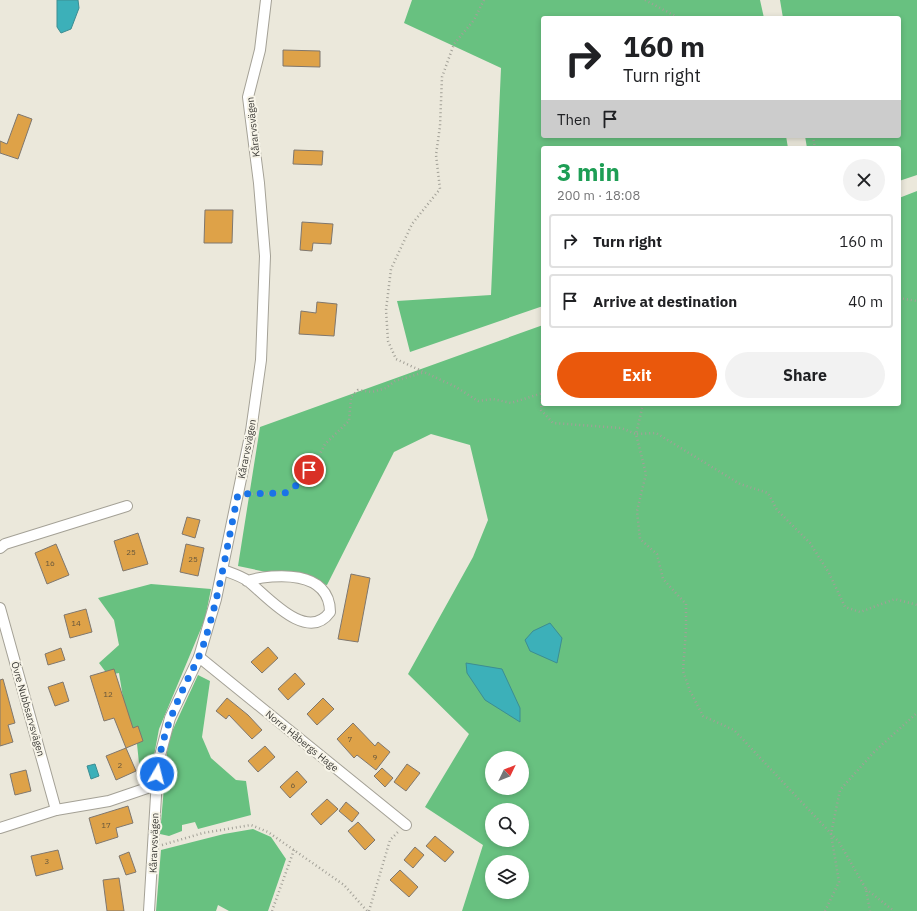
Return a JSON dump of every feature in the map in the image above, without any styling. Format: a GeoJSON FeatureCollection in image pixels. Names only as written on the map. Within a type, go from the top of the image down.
{"type":"FeatureCollection","features":[{"type":"Feature","properties":{"kind":"street","name":"Kårarvsvägen"},"geometry":{"type":"LineString","coordinates":[[149,911],[152,882],[152,848],[156,785],[161,748],[170,718],[199,657],[223,570],[251,430],[261,360],[265,256],[259,183],[248,97],[260,50],[266,0]]}},
{"type":"Feature","properties":{"kind":"street"},"geometry":{"type":"LineString","coordinates":[[0,548],[5,544],[127,506]]}},
{"type":"Feature","properties":{"kind":"street"},"geometry":{"type":"LineString","coordinates":[[223,570],[247,581],[278,610],[294,618],[311,622],[321,620],[330,612],[330,603],[326,595],[321,589],[304,579],[286,575],[247,581]]}},
{"type":"Feature","properties":{"kind":"street","name":"Övre Nubbsarvsvägen"},"geometry":{"type":"LineString","coordinates":[[0,608],[56,810]]}},
{"type":"Feature","properties":{"kind":"street","name":"Norra Håbergs Hage"},"geometry":{"type":"LineString","coordinates":[[199,657],[406,825]]}},
{"type":"Feature","properties":{"kind":"street"},"geometry":{"type":"LineString","coordinates":[[0,828],[56,810],[109,801],[156,785]]}},
{"type":"Feature","properties":{"kind":"path"},"geometry":{"type":"LineString","coordinates":[[484,0],[474,20],[454,44],[442,77],[440,126],[436,155],[440,189],[412,224],[391,269],[386,310],[388,341],[396,360],[456,387],[478,401],[493,399],[511,403],[541,395]]}},
{"type":"Feature","properties":{"kind":"path"},"geometry":{"type":"LineString","coordinates":[[645,0],[675,16]]}},
{"type":"Feature","properties":{"kind":"path"},"geometry":{"type":"LineString","coordinates":[[901,298],[917,301]]}},
{"type":"Feature","properties":{"kind":"path"},"geometry":{"type":"LineString","coordinates":[[238,494],[285,493],[301,482],[318,458],[325,444],[349,421],[351,397],[358,390],[372,392],[386,388],[395,381],[425,372]]}},
{"type":"Feature","properties":{"kind":"path"},"geometry":{"type":"LineString","coordinates":[[542,406],[541,410],[553,423],[621,428],[636,434],[656,433],[740,484],[768,493],[777,510],[810,543],[829,573],[845,607],[860,612],[895,599],[917,605]]}},
{"type":"Feature","properties":{"kind":"path"},"geometry":{"type":"LineString","coordinates":[[643,406],[636,434],[646,474],[636,511],[640,539],[657,554],[663,579],[686,604],[683,671],[690,691],[703,716],[734,730],[839,842],[866,889],[870,911]]}},
{"type":"Feature","properties":{"kind":"path"},"geometry":{"type":"LineString","coordinates":[[825,911],[839,882],[831,834],[840,790],[875,751],[917,713]]}},
{"type":"Feature","properties":{"kind":"path"},"geometry":{"type":"LineString","coordinates":[[152,848],[203,833],[251,825],[268,832],[344,885],[368,911]]}},
{"type":"Feature","properties":{"kind":"path"},"geometry":{"type":"LineString","coordinates":[[368,911],[390,840],[406,825]]}},
{"type":"Feature","properties":{"kind":"path"},"geometry":{"type":"LineString","coordinates":[[272,911],[294,850]]}},
{"type":"Feature","properties":{"kind":"path"},"geometry":{"type":"LineString","coordinates":[[866,889],[894,911]]}},
{"type":"Feature","properties":{"kind":"green space"},"geometry":{"type":"Polygon","coordinates":[[[412,0],[760,0],[764,16],[541,16],[541,138],[786,138],[788,146],[541,146],[541,307],[410,352],[397,301],[491,295],[501,68],[404,23],[412,0]]]}},
{"type":"Feature","properties":{"kind":"green space"},"geometry":{"type":"Polygon","coordinates":[[[780,0],[917,0],[917,175],[901,180],[901,146],[807,146],[805,138],[901,138],[901,16],[783,16],[780,0]]]}},
{"type":"Feature","properties":{"kind":"green space"},"geometry":{"type":"Polygon","coordinates":[[[917,191],[917,911],[462,911],[483,845],[425,807],[469,734],[408,674],[473,557],[488,520],[470,445],[431,434],[394,452],[327,585],[238,566],[260,427],[541,326],[541,406],[901,406],[901,197],[917,191]]]}},
{"type":"Feature","properties":{"kind":"green space"},"geometry":{"type":"Polygon","coordinates":[[[151,584],[211,589],[205,619],[159,729],[149,782],[141,782],[137,744],[128,729],[119,673],[108,675],[99,663],[119,645],[114,620],[98,598],[151,584]]]}},
{"type":"Feature","properties":{"kind":"green space"},"geometry":{"type":"Polygon","coordinates":[[[198,675],[210,681],[202,737],[211,758],[236,780],[246,781],[251,815],[198,829],[195,822],[182,825],[182,831],[169,836],[160,834],[168,740],[198,675]]]}},
{"type":"Feature","properties":{"kind":"green space"},"geometry":{"type":"Polygon","coordinates":[[[253,829],[271,837],[286,859],[268,911],[229,911],[218,905],[216,911],[156,911],[161,850],[224,834],[253,829]]]}},
{"type":"Feature","properties":{"kind":"water"},"geometry":{"type":"Polygon","coordinates":[[[57,0],[78,0],[79,8],[71,29],[61,33],[57,27],[57,0]]]}},
{"type":"Feature","properties":{"kind":"water"},"geometry":{"type":"Polygon","coordinates":[[[550,623],[562,638],[557,663],[530,651],[525,640],[533,631],[550,623]]]}},
{"type":"Feature","properties":{"kind":"water"},"geometry":{"type":"Polygon","coordinates":[[[466,663],[502,669],[520,708],[520,722],[485,700],[467,673],[466,663]]]}},
{"type":"Feature","properties":{"kind":"water"},"geometry":{"type":"Polygon","coordinates":[[[95,764],[99,776],[91,779],[87,766],[95,764]]]}},
{"type":"Feature","properties":{"kind":"building"},"geometry":{"type":"Polygon","coordinates":[[[283,50],[320,51],[320,67],[283,66],[283,50]]]}},
{"type":"Feature","properties":{"kind":"building"},"geometry":{"type":"Polygon","coordinates":[[[18,114],[32,119],[18,159],[0,153],[0,141],[7,144],[18,114]]]}},
{"type":"Feature","properties":{"kind":"building"},"geometry":{"type":"Polygon","coordinates":[[[294,150],[323,151],[322,165],[293,164],[294,150]]]}},
{"type":"Feature","properties":{"kind":"building"},"geometry":{"type":"Polygon","coordinates":[[[205,210],[233,210],[232,243],[204,243],[205,210]]]}},
{"type":"Feature","properties":{"kind":"building"},"geometry":{"type":"Polygon","coordinates":[[[302,222],[333,224],[331,244],[313,243],[312,251],[300,250],[302,222]]]}},
{"type":"Feature","properties":{"kind":"building"},"geometry":{"type":"Polygon","coordinates":[[[317,302],[337,304],[334,336],[299,334],[301,311],[316,313],[317,302]]]}},
{"type":"Feature","properties":{"kind":"building"},"geometry":{"type":"Polygon","coordinates":[[[187,517],[200,520],[195,538],[182,534],[187,517]]]}},
{"type":"Feature","properties":{"kind":"building"},"geometry":{"type":"Polygon","coordinates":[[[138,533],[148,564],[123,571],[114,541],[138,533]]]}},
{"type":"Feature","properties":{"kind":"building"},"geometry":{"type":"Polygon","coordinates":[[[56,544],[69,575],[47,584],[35,553],[56,544]]]}},
{"type":"Feature","properties":{"kind":"building"},"geometry":{"type":"Polygon","coordinates":[[[186,544],[204,548],[198,576],[180,572],[186,544]]]}},
{"type":"Feature","properties":{"kind":"building"},"geometry":{"type":"Polygon","coordinates":[[[351,574],[370,578],[358,642],[338,639],[351,574]]]}},
{"type":"Feature","properties":{"kind":"building"},"geometry":{"type":"Polygon","coordinates":[[[86,609],[92,632],[70,638],[64,615],[86,609]]]}},
{"type":"Feature","properties":{"kind":"building"},"geometry":{"type":"Polygon","coordinates":[[[268,647],[278,658],[262,673],[251,662],[268,647]]]}},
{"type":"Feature","properties":{"kind":"building"},"geometry":{"type":"Polygon","coordinates":[[[61,648],[65,660],[48,665],[45,654],[61,648]]]}},
{"type":"Feature","properties":{"kind":"building"},"geometry":{"type":"Polygon","coordinates":[[[114,669],[133,728],[138,726],[143,741],[126,748],[114,718],[104,721],[90,676],[114,669]]]}},
{"type":"Feature","properties":{"kind":"building"},"geometry":{"type":"Polygon","coordinates":[[[295,673],[305,684],[288,700],[278,689],[295,673]]]}},
{"type":"Feature","properties":{"kind":"building"},"geometry":{"type":"Polygon","coordinates":[[[3,679],[15,723],[8,725],[13,742],[0,746],[0,680],[3,679]]]}},
{"type":"Feature","properties":{"kind":"building"},"geometry":{"type":"Polygon","coordinates":[[[63,682],[69,701],[55,706],[48,687],[63,682]]]}},
{"type":"Feature","properties":{"kind":"building"},"geometry":{"type":"Polygon","coordinates":[[[227,698],[248,715],[262,730],[252,739],[229,715],[226,719],[216,711],[227,698]]]}},
{"type":"Feature","properties":{"kind":"building"},"geometry":{"type":"Polygon","coordinates":[[[323,698],[334,709],[317,725],[307,714],[323,698]]]}},
{"type":"Feature","properties":{"kind":"building"},"geometry":{"type":"Polygon","coordinates":[[[353,723],[375,746],[378,742],[390,752],[376,770],[357,755],[354,758],[337,739],[353,723]]]}},
{"type":"Feature","properties":{"kind":"building"},"geometry":{"type":"Polygon","coordinates":[[[265,746],[275,757],[258,772],[248,761],[265,746]]]}},
{"type":"Feature","properties":{"kind":"building"},"geometry":{"type":"Polygon","coordinates":[[[126,748],[136,771],[116,780],[106,756],[126,748]]]}},
{"type":"Feature","properties":{"kind":"building"},"geometry":{"type":"Polygon","coordinates":[[[407,764],[420,773],[406,791],[394,782],[407,764]]]}},
{"type":"Feature","properties":{"kind":"building"},"geometry":{"type":"Polygon","coordinates":[[[382,768],[393,778],[385,787],[374,776],[382,768]]]}},
{"type":"Feature","properties":{"kind":"building"},"geometry":{"type":"Polygon","coordinates":[[[26,770],[31,791],[15,795],[10,774],[26,770]]]}},
{"type":"Feature","properties":{"kind":"building"},"geometry":{"type":"Polygon","coordinates":[[[297,771],[307,782],[290,798],[280,787],[297,771]]]}},
{"type":"Feature","properties":{"kind":"building"},"geometry":{"type":"Polygon","coordinates":[[[327,799],[338,809],[321,825],[311,814],[327,799]]]}},
{"type":"Feature","properties":{"kind":"building"},"geometry":{"type":"Polygon","coordinates":[[[346,802],[359,813],[352,822],[339,811],[346,802]]]}},
{"type":"Feature","properties":{"kind":"building"},"geometry":{"type":"Polygon","coordinates":[[[128,806],[133,823],[116,828],[118,837],[96,844],[89,818],[128,806]]]}},
{"type":"Feature","properties":{"kind":"building"},"geometry":{"type":"Polygon","coordinates":[[[358,822],[375,840],[365,850],[348,831],[358,822]]]}},
{"type":"Feature","properties":{"kind":"building"},"geometry":{"type":"Polygon","coordinates":[[[435,836],[454,852],[445,862],[426,846],[435,836]]]}},
{"type":"Feature","properties":{"kind":"building"},"geometry":{"type":"Polygon","coordinates":[[[415,847],[424,855],[413,868],[404,860],[415,847]]]}},
{"type":"Feature","properties":{"kind":"building"},"geometry":{"type":"Polygon","coordinates":[[[58,850],[63,869],[36,876],[31,856],[58,850]]]}},
{"type":"Feature","properties":{"kind":"building"},"geometry":{"type":"Polygon","coordinates":[[[129,852],[136,872],[126,875],[119,856],[129,852]]]}},
{"type":"Feature","properties":{"kind":"building"},"geometry":{"type":"Polygon","coordinates":[[[400,870],[418,887],[409,897],[390,880],[400,870]]]}},
{"type":"Feature","properties":{"kind":"building"},"geometry":{"type":"Polygon","coordinates":[[[119,878],[124,911],[107,911],[103,880],[119,878]]]}},
{"type":"Feature","properties":{"kind":"route"},"geometry":{"type":"LineString","coordinates":[[157,774],[161,748],[170,718],[199,657],[206,636],[216,599],[238,494],[285,493],[301,482],[309,470]]}}]}
